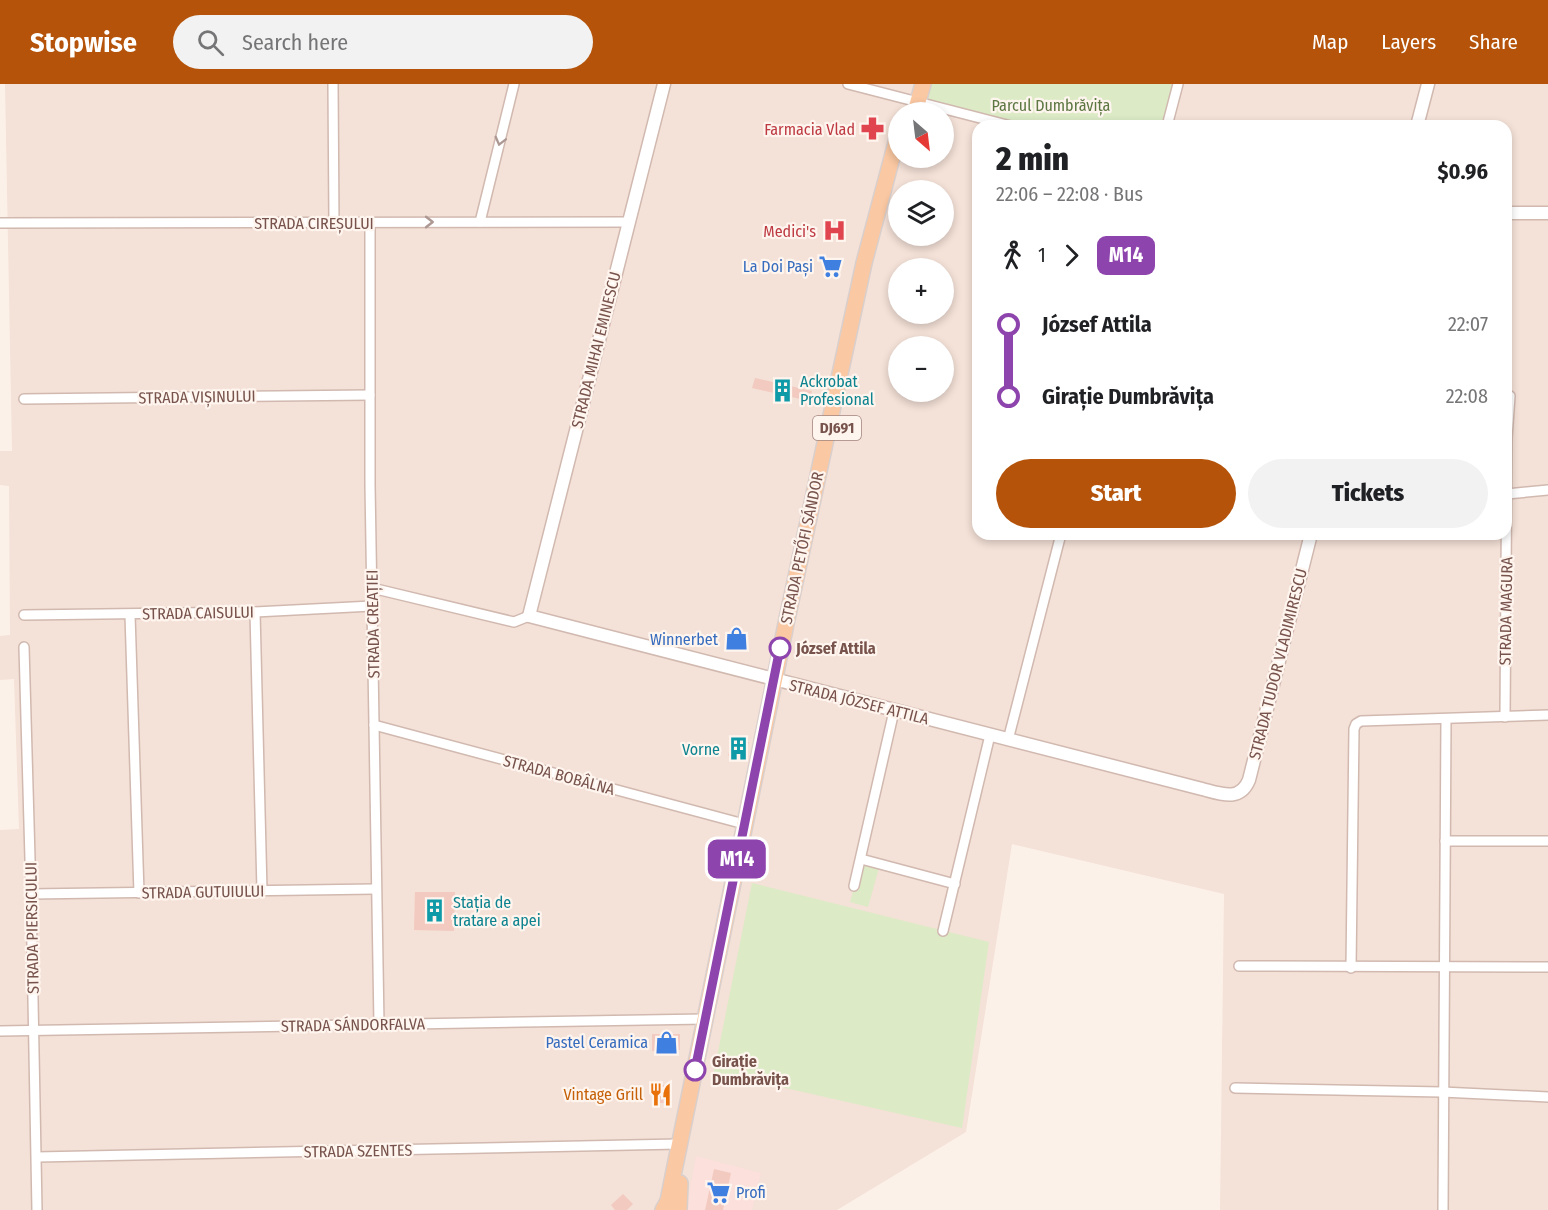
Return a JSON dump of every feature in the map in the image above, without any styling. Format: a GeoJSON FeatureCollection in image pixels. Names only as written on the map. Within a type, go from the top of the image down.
{"type":"FeatureCollection","features":[{"type":"Feature","properties":{"kind":"main road"},"geometry":{"type":"LineString","coordinates":[[911,102],[912,84]]}},
{"type":"Feature","properties":{"kind":"main road"},"geometry":{"type":"LineString","coordinates":[[913,102],[922,84]]}},
{"type":"Feature","properties":{"kind":"main road","name":"STRADA PETŐFI SÁNDOR"},"geometry":{"type":"LineString","coordinates":[[679,1210],[678,1197],[686,1147],[778,681],[864,263],[889,168]]}},
{"type":"Feature","properties":{"kind":"main road","name":"STRADA PETŐFI SÁNDOR"},"geometry":{"type":"LineString","coordinates":[[663,1210],[668,1201],[744,824],[873,264],[899,168]]}},
{"type":"Feature","properties":{"kind":"street"},"geometry":{"type":"LineString","coordinates":[[333,84],[334,223]]}},
{"type":"Feature","properties":{"kind":"street"},"geometry":{"type":"LineString","coordinates":[[480,222],[514,84]]}},
{"type":"Feature","properties":{"kind":"street","name":"STRADA MIHAI EMINESCU"},"geometry":{"type":"LineString","coordinates":[[529,616],[627,222],[664,84]]}},
{"type":"Feature","properties":{"kind":"street"},"geometry":{"type":"LineString","coordinates":[[848,84],[897,102]]}},
{"type":"Feature","properties":{"kind":"street"},"geometry":{"type":"LineString","coordinates":[[1169,120],[1179,84]]}},
{"type":"Feature","properties":{"kind":"street"},"geometry":{"type":"LineString","coordinates":[[1419,120],[1428,84]]}},
{"type":"Feature","properties":{"kind":"street"},"geometry":{"type":"LineString","coordinates":[[954,115],[979,120]]}},
{"type":"Feature","properties":{"kind":"street"},"geometry":{"type":"LineString","coordinates":[[1512,213],[1548,213]]}},
{"type":"Feature","properties":{"kind":"street","name":"STRADA CIREȘULUI"},"geometry":{"type":"LineString","coordinates":[[0,223],[627,222]]}},
{"type":"Feature","properties":{"kind":"street","name":"STRADA CREAȚIEI"},"geometry":{"type":"LineString","coordinates":[[370,223],[375,889],[379,1025]]}},
{"type":"Feature","properties":{"kind":"street","name":"STRADA VIȘINULUI"},"geometry":{"type":"LineString","coordinates":[[24,399],[370,395]]}},
{"type":"Feature","properties":{"kind":"street"},"geometry":{"type":"LineString","coordinates":[[1512,494],[1548,490]]}},
{"type":"Feature","properties":{"kind":"street"},"geometry":{"type":"LineString","coordinates":[[1008,740],[1059,540]]}},
{"type":"Feature","properties":{"kind":"street","name":"STRADA TUDOR VLADIMIRESCU"},"geometry":{"type":"LineString","coordinates":[[1241,792],[1249,780],[1309,540]]}},
{"type":"Feature","properties":{"kind":"street","name":"STRADA MAGURA"},"geometry":{"type":"LineString","coordinates":[[1504,717],[1506,540]]}},
{"type":"Feature","properties":{"kind":"street","name":"STRADA JÓZSEF ATTILA"},"geometry":{"type":"LineString","coordinates":[[372,588],[514,622],[529,616],[1228,796],[1241,792]]}},
{"type":"Feature","properties":{"kind":"street","name":"STRADA CAISULUI"},"geometry":{"type":"LineString","coordinates":[[24,615],[255,612],[372,606]]}},
{"type":"Feature","properties":{"kind":"street"},"geometry":{"type":"LineString","coordinates":[[255,612],[262,891]]}},
{"type":"Feature","properties":{"kind":"street"},"geometry":{"type":"LineString","coordinates":[[130,615],[139,893]]}},
{"type":"Feature","properties":{"kind":"street","name":"STRADA PIERSICULUI"},"geometry":{"type":"LineString","coordinates":[[24,647],[32,894],[37,1210]]}},
{"type":"Feature","properties":{"kind":"street"},"geometry":{"type":"LineString","coordinates":[[854,886],[894,711]]}},
{"type":"Feature","properties":{"kind":"street"},"geometry":{"type":"LineString","coordinates":[[1351,968],[1354,729],[1356,724],[1361,721],[1548,715]]}},
{"type":"Feature","properties":{"kind":"street"},"geometry":{"type":"LineString","coordinates":[[1443,1210],[1446,719]]}},
{"type":"Feature","properties":{"kind":"street","name":"STRADA BOBÂLNA"},"geometry":{"type":"LineString","coordinates":[[374,725],[744,824]]}},
{"type":"Feature","properties":{"kind":"street"},"geometry":{"type":"LineString","coordinates":[[943,932],[990,735]]}},
{"type":"Feature","properties":{"kind":"street"},"geometry":{"type":"LineString","coordinates":[[1445,841],[1548,841]]}},
{"type":"Feature","properties":{"kind":"street"},"geometry":{"type":"LineString","coordinates":[[861,859],[955,884]]}},
{"type":"Feature","properties":{"kind":"street","name":"STRADA GUTUIULUI"},"geometry":{"type":"LineString","coordinates":[[32,894],[375,889]]}},
{"type":"Feature","properties":{"kind":"street"},"geometry":{"type":"LineString","coordinates":[[1239,966],[1548,967]]}},
{"type":"Feature","properties":{"kind":"street","name":"STRADA SÁNDORFALVA"},"geometry":{"type":"LineString","coordinates":[[0,1032],[705,1019]]}},
{"type":"Feature","properties":{"kind":"street"},"geometry":{"type":"LineString","coordinates":[[1235,1088],[1442,1092],[1548,1097]]}},
{"type":"Feature","properties":{"kind":"street","name":"STRADA SZENTES"},"geometry":{"type":"LineString","coordinates":[[37,1157],[679,1144]]}},
{"type":"Feature","properties":{"kind":"shaded area"},"geometry":{"type":"Polygon","coordinates":[[[5,84],[1548,84],[1548,1210],[1220,1210],[1224,894],[1012,844],[966,1132],[837,1210],[0,1210],[0,830],[19,829],[14,679],[0,680],[0,636],[10,635],[9,486],[0,485],[0,451],[12,451],[5,84]]]}},
{"type":"Feature","properties":{"kind":"shaded area"},"geometry":{"type":"Polygon","coordinates":[[[696,1156],[761,1173],[752,1210],[686,1210],[696,1156]]]}},
{"type":"Feature","properties":{"kind":"green space","name":"Parcul Dumbrăvița"},"geometry":{"type":"Polygon","coordinates":[[[925,84],[1178,84],[1169,120],[1001,120],[954,107],[954,102],[931,100],[926,96],[925,84]]]}},
{"type":"Feature","properties":{"kind":"green space"},"geometry":{"type":"Polygon","coordinates":[[[861,864],[879,868],[868,907],[850,902],[861,864]]]}},
{"type":"Feature","properties":{"kind":"green space"},"geometry":{"type":"Polygon","coordinates":[[[752,883],[989,942],[962,1128],[714,1072],[752,883]]]}},
{"type":"Feature","properties":{"kind":"building","name":"Ackrobat Profesional"},"geometry":{"type":"Polygon","coordinates":[[[755,378],[812,391],[809,401],[752,388],[755,378]]]}},
{"type":"Feature","properties":{"kind":"building","name":"Vorne"},"geometry":{"type":"Polygon","coordinates":[[[732,738],[749,742],[744,760],[728,756],[732,738]]]}},
{"type":"Feature","properties":{"kind":"building","name":"Stația de tratare a apei"},"geometry":{"type":"Polygon","coordinates":[[[415,892],[455,892],[454,931],[414,930],[415,892]]]}},
{"type":"Feature","properties":{"kind":"building","name":"Pastel Ceramica"},"geometry":{"type":"Polygon","coordinates":[[[652,1034],[680,1034],[680,1050],[652,1051],[652,1034]]]}},
{"type":"Feature","properties":{"kind":"building","name":"Vintage Grill"},"geometry":{"type":"Polygon","coordinates":[[[655,1085],[664,1085],[665,1103],[655,1103],[655,1085]]]}},
{"type":"Feature","properties":{"kind":"building","name":"Profi"},"geometry":{"type":"Polygon","coordinates":[[[714,1169],[731,1173],[723,1210],[705,1210],[714,1169]]]}},
{"type":"Feature","properties":{"kind":"building"},"geometry":{"type":"Polygon","coordinates":[[[623,1194],[633,1204],[627,1210],[615,1210],[611,1205],[623,1194]]]}},
{"type":"Feature","properties":{"kind":"bus line","name":"M14"},"geometry":{"type":"LineString","coordinates":[[695,1070],[780,648]]}},
{"type":"Feature","properties":{"kind":"place","name":"Farmacia Vlad"},"geometry":{"type":"Point","coordinates":[873,129]}},
{"type":"Feature","properties":{"kind":"place","name":"Medici's"},"geometry":{"type":"Point","coordinates":[834,231]}},
{"type":"Feature","properties":{"kind":"place","name":"La Doi Pași"},"geometry":{"type":"Point","coordinates":[831,266]}},
{"type":"Feature","properties":{"kind":"place","name":"Ackrobat Profesional"},"geometry":{"type":"Point","coordinates":[782,390]}},
{"type":"Feature","properties":{"kind":"place","name":"Winnerbet"},"geometry":{"type":"Point","coordinates":[736,639]}},
{"type":"Feature","properties":{"kind":"place","name":"József Attila"},"geometry":{"type":"Point","coordinates":[780,648]}},
{"type":"Feature","properties":{"kind":"place","name":"Vorne"},"geometry":{"type":"Point","coordinates":[738,749]}},
{"type":"Feature","properties":{"kind":"place","name":"Stația de tratare a apei"},"geometry":{"type":"Point","coordinates":[435,911]}},
{"type":"Feature","properties":{"kind":"place","name":"Pastel Ceramica"},"geometry":{"type":"Point","coordinates":[666,1042]}},
{"type":"Feature","properties":{"kind":"place","name":"Girație Dumbrăvița"},"geometry":{"type":"Point","coordinates":[695,1070]}},
{"type":"Feature","properties":{"kind":"place","name":"Vintage Grill"},"geometry":{"type":"Point","coordinates":[661,1094]}},
{"type":"Feature","properties":{"kind":"place","name":"Profi"},"geometry":{"type":"Point","coordinates":[718,1192]}}]}
